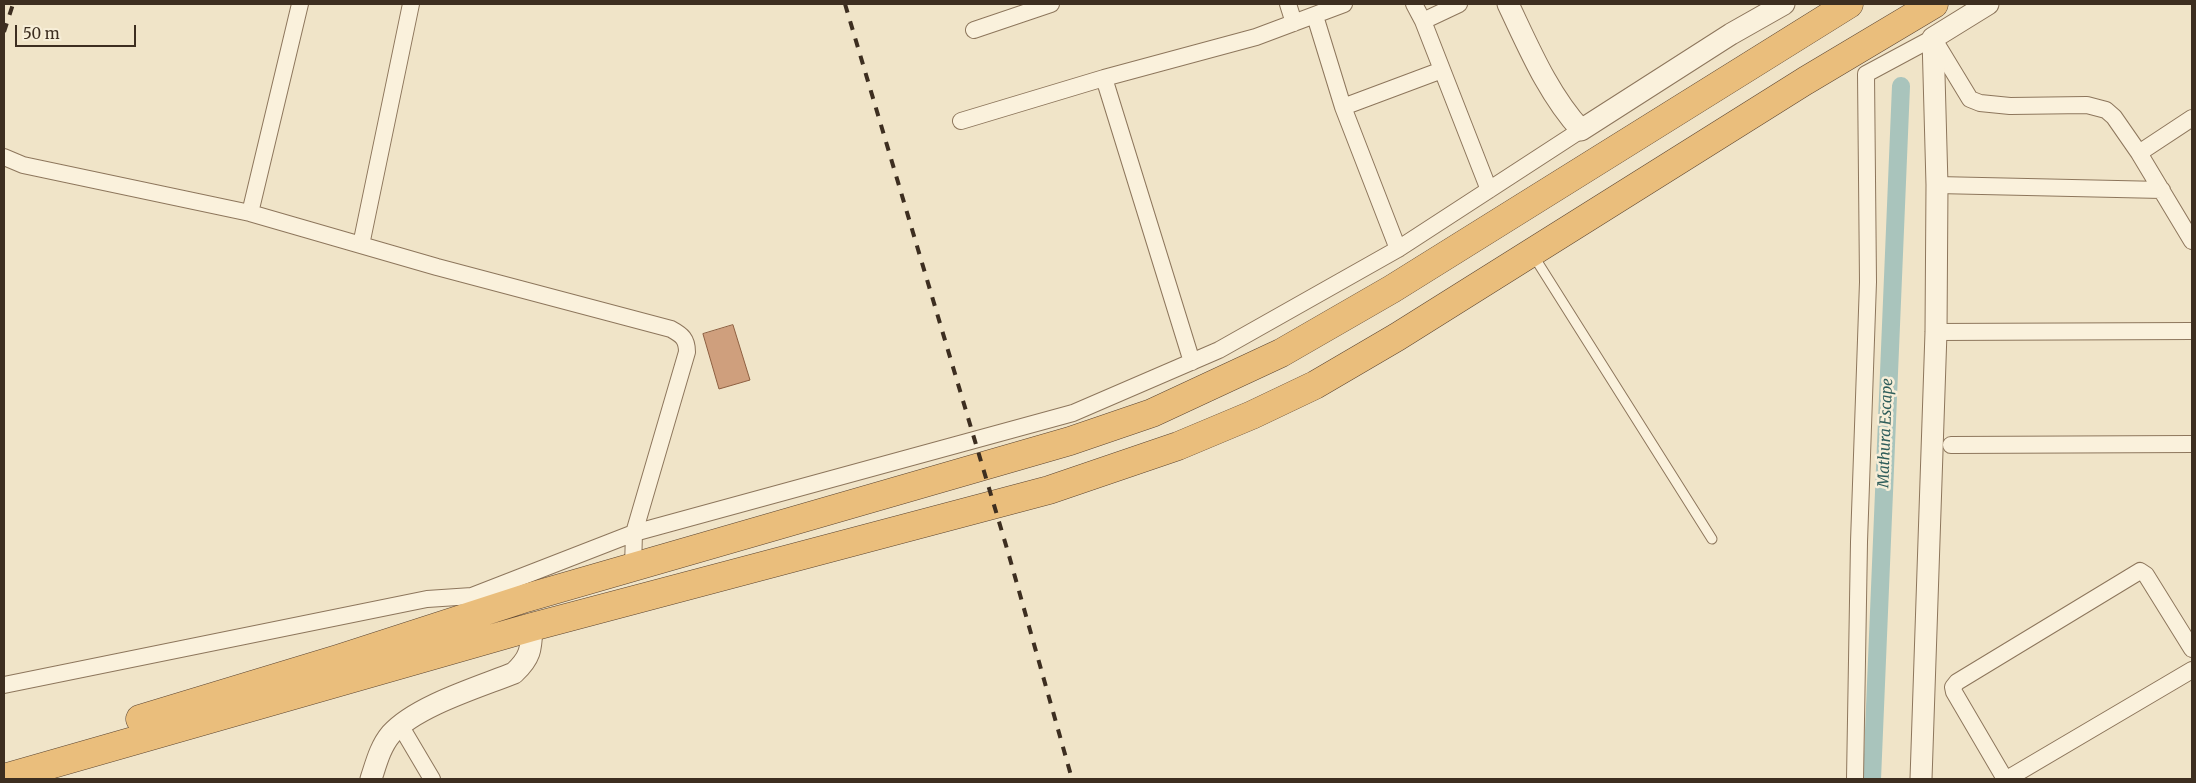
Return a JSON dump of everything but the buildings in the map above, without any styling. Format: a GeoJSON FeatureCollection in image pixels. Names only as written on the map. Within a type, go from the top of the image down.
{"type":"FeatureCollection","features":[{"type":"Feature","properties":{"kind":"highway"},"geometry":{"type":"LineString","coordinates":[[4,778],[340,670],[526,598],[1070,441],[1152,413],[1281,354],[1400,284],[1849,4]]}},
{"type":"Feature","properties":{"kind":"highway"},"geometry":{"type":"LineString","coordinates":[[4,758],[340,670],[532,627],[1049,490],[1178,446],[1252,415],[1315,385],[1397,337],[1797,86],[1934,4]]}},
{"type":"Feature","properties":{"kind":"street"},"geometry":{"type":"LineString","coordinates":[[250,213],[300,4]]}},
{"type":"Feature","properties":{"kind":"street"},"geometry":{"type":"LineString","coordinates":[[362,245],[410,4]]}},
{"type":"Feature","properties":{"kind":"street"},"geometry":{"type":"LineString","coordinates":[[974,30],[1051,4]]}},
{"type":"Feature","properties":{"kind":"street"},"geometry":{"type":"LineString","coordinates":[[1288,4],[1294,23]]}},
{"type":"Feature","properties":{"kind":"street"},"geometry":{"type":"LineString","coordinates":[[961,122],[1104,78],[1256,37],[1344,4]]}},
{"type":"Feature","properties":{"kind":"street"},"geometry":{"type":"LineString","coordinates":[[1414,4],[1489,190]]}},
{"type":"Feature","properties":{"kind":"street"},"geometry":{"type":"LineString","coordinates":[[1422,21],[1459,4]]}},
{"type":"Feature","properties":{"kind":"street"},"geometry":{"type":"LineString","coordinates":[[1508,4],[1537,65],[1555,96],[1581,130]]}},
{"type":"Feature","properties":{"kind":"street"},"geometry":{"type":"LineString","coordinates":[[4,685],[427,599],[472,596],[634,533],[1073,413],[1219,350],[1398,249],[1731,34],[1784,4]]}},
{"type":"Feature","properties":{"kind":"street"},"geometry":{"type":"LineString","coordinates":[[1855,779],[1859,532],[1868,282],[1866,74],[1933,38],[1988,4]]}},
{"type":"Feature","properties":{"kind":"street"},"geometry":{"type":"LineString","coordinates":[[1315,16],[1343,107],[1398,249]]}},
{"type":"Feature","properties":{"kind":"street"},"geometry":{"type":"LineString","coordinates":[[1933,38],[1970,99],[1980,103],[2010,106],[2098,107],[2106,110],[2114,117],[2139,153],[2192,241]]}},
{"type":"Feature","properties":{"kind":"street"},"geometry":{"type":"LineString","coordinates":[[1921,779],[1936,332],[1937,184],[1933,38]]}},
{"type":"Feature","properties":{"kind":"street"},"geometry":{"type":"LineString","coordinates":[[1343,107],[1442,70]]}},
{"type":"Feature","properties":{"kind":"street"},"geometry":{"type":"LineString","coordinates":[[1104,78],[1192,362]]}},
{"type":"Feature","properties":{"kind":"street"},"geometry":{"type":"LineString","coordinates":[[2139,153],[2192,118]]}},
{"type":"Feature","properties":{"kind":"street"},"geometry":{"type":"LineString","coordinates":[[4,156],[23,165],[250,213],[671,329],[682,335],[687,342],[687,352],[634,533],[633,567]]}},
{"type":"Feature","properties":{"kind":"street"},"geometry":{"type":"LineString","coordinates":[[1937,184],[2162,190]]}},
{"type":"Feature","properties":{"kind":"street"},"geometry":{"type":"LineString","coordinates":[[1936,332],[2192,331]]}},
{"type":"Feature","properties":{"kind":"street"},"geometry":{"type":"LineString","coordinates":[[1951,445],[2192,444]]}},
{"type":"Feature","properties":{"kind":"street"},"geometry":{"type":"LineString","coordinates":[[2192,649],[2146,575],[2140,571],[1957,682],[1953,687],[1954,692],[2006,779],[2192,670]]}},
{"type":"Feature","properties":{"kind":"street"},"geometry":{"type":"LineString","coordinates":[[370,779],[380,753],[390,736],[400,725],[426,709],[514,673],[525,663],[531,651],[532,627]]}},
{"type":"Feature","properties":{"kind":"street"},"geometry":{"type":"LineString","coordinates":[[400,725],[432,779]]}},
{"type":"Feature","properties":{"kind":"lane"},"geometry":{"type":"LineString","coordinates":[[1531,252],[1712,539]]}},
{"type":"Feature","properties":{"kind":"waterway","name":"Mathura Escape"},"geometry":{"type":"LineString","coordinates":[[1872,779],[1901,86]]}},
{"type":"Feature","properties":{"kind":"railway"},"geometry":{"type":"LineString","coordinates":[[4,32],[13,4]]}},
{"type":"Feature","properties":{"kind":"railway"},"geometry":{"type":"LineString","coordinates":[[845,4],[1008,552],[1072,779]]}}]}
